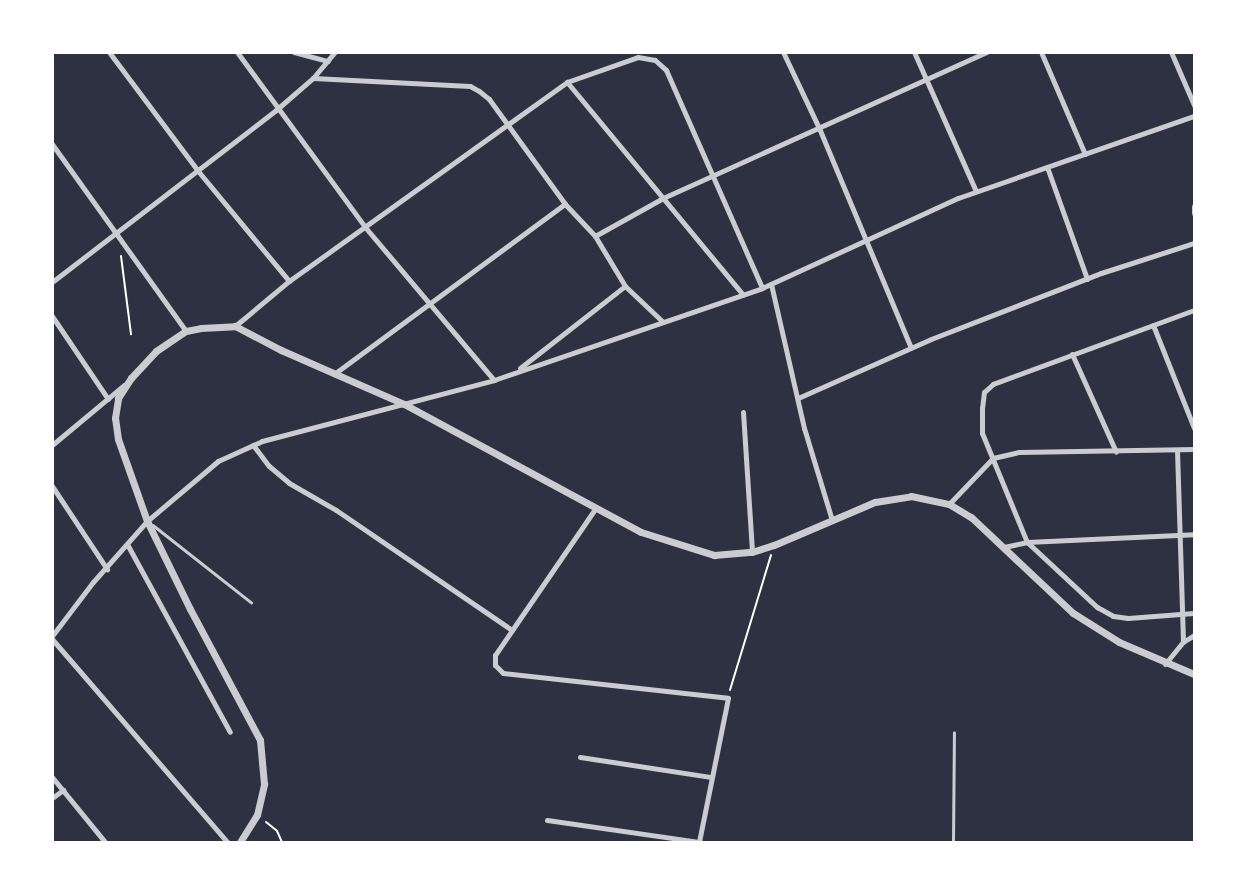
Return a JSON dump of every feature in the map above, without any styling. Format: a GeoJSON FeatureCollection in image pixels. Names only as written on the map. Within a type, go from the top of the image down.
{"type":"FeatureCollection","features":[{"type":"Feature","properties":{"kind":"street"},"geometry":{"type":"LineString","coordinates":[[110,52],[198,171],[289,281]]}},
{"type":"Feature","properties":{"kind":"street"},"geometry":{"type":"LineString","coordinates":[[237,52],[276,110],[365,227],[494,380]]}},
{"type":"Feature","properties":{"kind":"street"},"geometry":{"type":"LineString","coordinates":[[295,52],[328,61]]}},
{"type":"Feature","properties":{"kind":"street"},"geometry":{"type":"LineString","coordinates":[[52,282],[276,110],[313,78],[335,52]]}},
{"type":"Feature","properties":{"kind":"street"},"geometry":{"type":"LineString","coordinates":[[783,52],[819,128],[911,348]]}},
{"type":"Feature","properties":{"kind":"street"},"geometry":{"type":"LineString","coordinates":[[914,52],[976,191]]}},
{"type":"Feature","properties":{"kind":"street"},"geometry":{"type":"LineString","coordinates":[[595,236],[663,198],[928,81],[987,52]]}},
{"type":"Feature","properties":{"kind":"street"},"geometry":{"type":"LineString","coordinates":[[1041,52],[1085,154]]}},
{"type":"Feature","properties":{"kind":"street"},"geometry":{"type":"LineString","coordinates":[[1171,52],[1195,105]]}},
{"type":"Feature","properties":{"kind":"street"},"geometry":{"type":"LineString","coordinates":[[236,326],[289,281],[567,82],[638,57],[655,60],[666,70],[762,288]]}},
{"type":"Feature","properties":{"kind":"street"},"geometry":{"type":"LineString","coordinates":[[313,78],[470,86],[489,99],[565,204],[595,236],[625,286],[663,322]]}},
{"type":"Feature","properties":{"kind":"street"},"geometry":{"type":"LineString","coordinates":[[567,82],[743,295]]}},
{"type":"Feature","properties":{"kind":"street"},"geometry":{"type":"LineString","coordinates":[[227,842],[52,637],[93,582],[147,521],[218,461],[253,445],[494,380],[743,295],[976,191],[1195,116]]}},
{"type":"Feature","properties":{"kind":"street"},"geometry":{"type":"LineString","coordinates":[[52,144],[186,331]]}},
{"type":"Feature","properties":{"kind":"street"},"geometry":{"type":"LineString","coordinates":[[1047,167],[1087,279]]}},
{"type":"Feature","properties":{"kind":"street"},"geometry":{"type":"LineString","coordinates":[[334,374],[565,204]]}},
{"type":"Feature","properties":{"kind":"street"},"geometry":{"type":"LineString","coordinates":[[1195,206],[1195,213]]}},
{"type":"Feature","properties":{"kind":"street"},"geometry":{"type":"LineString","coordinates":[[798,398],[911,348],[1087,279],[1195,243]]}},
{"type":"Feature","properties":{"kind":"street"},"geometry":{"type":"LineString","coordinates":[[771,284],[798,398],[832,520]]}},
{"type":"Feature","properties":{"kind":"street"},"geometry":{"type":"LineString","coordinates":[[515,372],[625,286]]}},
{"type":"Feature","properties":{"kind":"street"},"geometry":{"type":"LineString","coordinates":[[1195,310],[993,384],[984,392],[982,433],[1027,542],[1097,607],[1113,616],[1195,613]]}},
{"type":"Feature","properties":{"kind":"street"},"geometry":{"type":"LineString","coordinates":[[52,316],[108,399]]}},
{"type":"Feature","properties":{"kind":"street"},"geometry":{"type":"LineString","coordinates":[[1153,325],[1195,428]]}},
{"type":"Feature","properties":{"kind":"street"},"geometry":{"type":"LineString","coordinates":[[52,444],[108,399],[156,351],[186,331],[236,326],[334,374],[404,404],[641,532],[714,555],[752,552],[774,545],[875,502],[911,496],[949,504],[971,517],[1073,613],[1119,642],[1195,674]]}},
{"type":"Feature","properties":{"kind":"street"},"geometry":{"type":"LineString","coordinates":[[1072,354],[1116,452]]}},
{"type":"Feature","properties":{"kind":"street"},"geometry":{"type":"LineString","coordinates":[[131,378],[118,398],[115,418],[118,439],[147,521],[190,609],[260,740],[264,784],[257,815],[240,842]]}},
{"type":"Feature","properties":{"kind":"street"},"geometry":{"type":"LineString","coordinates":[[743,412],[752,552]]}},
{"type":"Feature","properties":{"kind":"street"},"geometry":{"type":"LineString","coordinates":[[253,445],[269,466],[289,483],[336,510],[512,630]]}},
{"type":"Feature","properties":{"kind":"street"},"geometry":{"type":"LineString","coordinates":[[949,504],[993,458],[1020,452],[1195,449]]}},
{"type":"Feature","properties":{"kind":"street"},"geometry":{"type":"LineString","coordinates":[[1177,450],[1183,642]]}},
{"type":"Feature","properties":{"kind":"street"},"geometry":{"type":"LineString","coordinates":[[52,486],[107,569]]}},
{"type":"Feature","properties":{"kind":"street"},"geometry":{"type":"LineString","coordinates":[[547,820],[700,842],[729,698],[503,673],[495,665],[495,655],[595,509]]}},
{"type":"Feature","properties":{"kind":"street"},"geometry":{"type":"LineString","coordinates":[[1004,547],[1027,542],[1195,534]]}},
{"type":"Feature","properties":{"kind":"street"},"geometry":{"type":"LineString","coordinates":[[127,544],[230,732]]}},
{"type":"Feature","properties":{"kind":"street"},"geometry":{"type":"LineString","coordinates":[[1165,663],[1183,642],[1195,635]]}},
{"type":"Feature","properties":{"kind":"street"},"geometry":{"type":"LineString","coordinates":[[579,757],[711,777]]}},
{"type":"Feature","properties":{"kind":"street"},"geometry":{"type":"LineString","coordinates":[[52,777],[104,842]]}},
{"type":"Feature","properties":{"kind":"street"},"geometry":{"type":"LineString","coordinates":[[52,798],[63,790]]}},
{"type":"Feature","properties":{"kind":"lane"},"geometry":{"type":"LineString","coordinates":[[147,521],[251,602]]}},
{"type":"Feature","properties":{"kind":"lane"},"geometry":{"type":"LineString","coordinates":[[953,842],[954,733]]}},
{"type":"Feature","properties":{"kind":"path"},"geometry":{"type":"LineString","coordinates":[[117,232],[131,334]]}},
{"type":"Feature","properties":{"kind":"path"},"geometry":{"type":"LineString","coordinates":[[729,698],[747,628],[774,545]]}},
{"type":"Feature","properties":{"kind":"path"},"geometry":{"type":"LineString","coordinates":[[257,815],[277,831],[282,842]]}}]}
